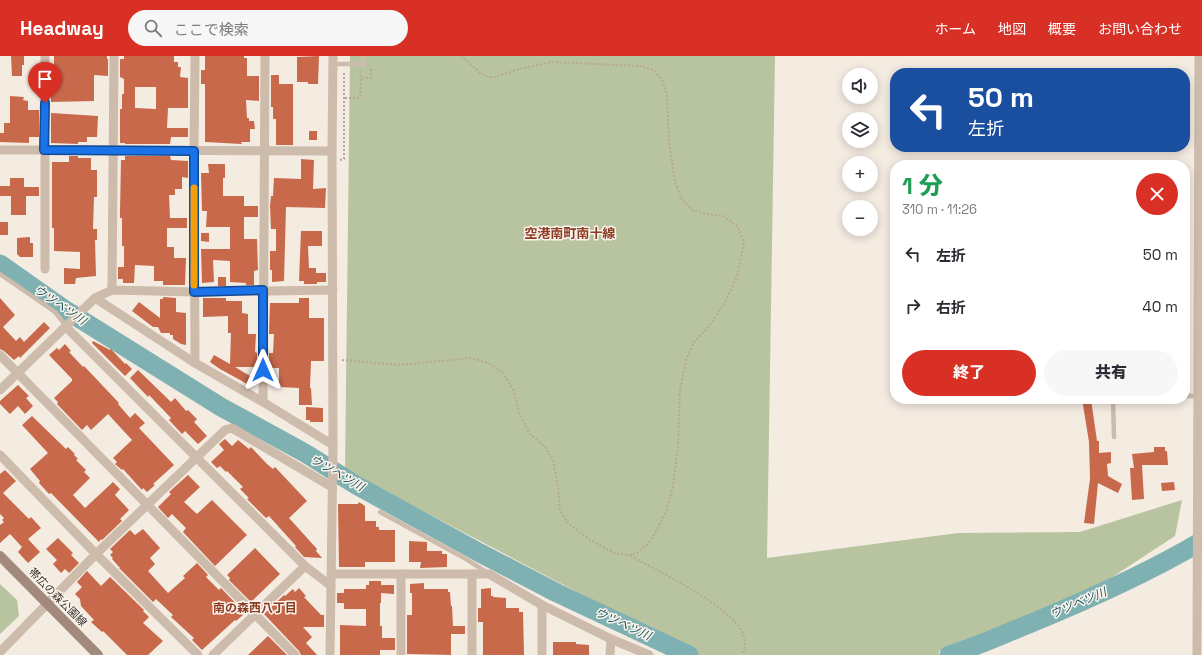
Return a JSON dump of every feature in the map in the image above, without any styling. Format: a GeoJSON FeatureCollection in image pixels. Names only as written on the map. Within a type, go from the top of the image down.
{"type":"FeatureCollection","features":[{"type":"Feature","properties":{"kind":"main road","name":"帯広の森公園線"},"geometry":{"type":"LineString","coordinates":[[0,556],[98,655]]}},
{"type":"Feature","properties":{"kind":"street"},"geometry":{"type":"LineString","coordinates":[[45,56],[45,269]]}},
{"type":"Feature","properties":{"kind":"street"},"geometry":{"type":"LineString","coordinates":[[112,290],[114,56]]}},
{"type":"Feature","properties":{"kind":"street"},"geometry":{"type":"LineString","coordinates":[[195,56],[195,363]]}},
{"type":"Feature","properties":{"kind":"street"},"geometry":{"type":"LineString","coordinates":[[263,402],[266,56]]}},
{"type":"Feature","properties":{"kind":"street"},"geometry":{"type":"LineString","coordinates":[[1197,655],[1199,56]]}},
{"type":"Feature","properties":{"kind":"street"},"geometry":{"type":"LineString","coordinates":[[330,655],[333,445],[333,60]]}},
{"type":"Feature","properties":{"kind":"street"},"geometry":{"type":"LineString","coordinates":[[0,150],[332,151]]}},
{"type":"Feature","properties":{"kind":"street"},"geometry":{"type":"LineString","coordinates":[[0,390],[95,298],[112,290],[194,292],[333,290]]}},
{"type":"Feature","properties":{"kind":"street"},"geometry":{"type":"LineString","coordinates":[[95,298],[195,363],[263,402],[333,445]]}},
{"type":"Feature","properties":{"kind":"street"},"geometry":{"type":"LineString","coordinates":[[69,324],[197,458],[305,566],[331,586]]}},
{"type":"Feature","properties":{"kind":"street"},"geometry":{"type":"LineString","coordinates":[[0,355],[295,655]]}},
{"type":"Feature","properties":{"kind":"street"},"geometry":{"type":"LineString","coordinates":[[0,652],[96,554],[226,430],[232,428],[332,484]]}},
{"type":"Feature","properties":{"kind":"street"},"geometry":{"type":"LineString","coordinates":[[0,455],[96,554],[198,655]]}},
{"type":"Feature","properties":{"kind":"street"},"geometry":{"type":"LineString","coordinates":[[213,655],[305,566]]}},
{"type":"Feature","properties":{"kind":"street"},"geometry":{"type":"LineString","coordinates":[[332,574],[489,574],[542,606],[611,639],[649,655]]}},
{"type":"Feature","properties":{"kind":"street"},"geometry":{"type":"LineString","coordinates":[[401,574],[401,655]]}},
{"type":"Feature","properties":{"kind":"street"},"geometry":{"type":"LineString","coordinates":[[472,574],[472,655]]}},
{"type":"Feature","properties":{"kind":"street"},"geometry":{"type":"LineString","coordinates":[[542,606],[542,655]]}},
{"type":"Feature","properties":{"kind":"street"},"geometry":{"type":"LineString","coordinates":[[610,655],[611,639]]}},
{"type":"Feature","properties":{"kind":"lane"},"geometry":{"type":"LineString","coordinates":[[333,60],[344,64],[364,64],[363,56]]}},
{"type":"Feature","properties":{"kind":"lane"},"geometry":{"type":"LineString","coordinates":[[0,274],[55,312],[69,324]]}},
{"type":"Feature","properties":{"kind":"lane"},"geometry":{"type":"LineString","coordinates":[[1190,396],[1197,396]]}},
{"type":"Feature","properties":{"kind":"lane"},"geometry":{"type":"LineString","coordinates":[[1113,404],[1114,437]]}},
{"type":"Feature","properties":{"kind":"lane"},"geometry":{"type":"LineString","coordinates":[[380,512],[466,559],[489,574]]}},
{"type":"Feature","properties":{"kind":"path"},"geometry":{"type":"LineString","coordinates":[[333,359],[400,365],[471,358],[488,362],[502,372],[513,389],[519,413],[529,433],[545,448],[553,460],[558,486],[560,510],[568,523],[589,539],[614,553],[630,555],[637,553],[647,545],[666,512],[673,486],[678,448],[680,390],[686,360],[694,342],[709,326],[724,304],[737,277],[744,242],[738,227],[723,216],[705,214],[692,210],[682,200],[675,182],[669,142],[667,95],[663,81],[654,70],[640,66],[551,62],[516,70],[495,77],[488,77],[479,72],[462,56]]}},
{"type":"Feature","properties":{"kind":"path"},"geometry":{"type":"LineString","coordinates":[[332,163],[344,159],[344,64]]}},
{"type":"Feature","properties":{"kind":"path"},"geometry":{"type":"LineString","coordinates":[[345,98],[360,98],[361,78]]}},
{"type":"Feature","properties":{"kind":"path"},"geometry":{"type":"LineString","coordinates":[[630,555],[638,561],[684,584],[725,612],[738,625],[744,637],[745,645],[743,655]]}},
{"type":"Feature","properties":{"kind":"green space"},"geometry":{"type":"Polygon","coordinates":[[[350,56],[775,56],[767,558],[958,533],[1080,532],[1182,500],[1175,536],[1094,589],[954,648],[939,651],[939,655],[697,655],[345,470],[350,56]]]}},
{"type":"Feature","properties":{"kind":"green space"},"geometry":{"type":"Polygon","coordinates":[[[0,584],[17,600],[19,616],[0,634],[0,584]]]}},
{"type":"Feature","properties":{"kind":"building"},"geometry":{"type":"Polygon","coordinates":[[[11,56],[24,56],[22,76],[12,76],[11,56]]]}},
{"type":"Feature","properties":{"kind":"building"},"geometry":{"type":"Polygon","coordinates":[[[54,56],[107,56],[108,76],[94,75],[94,101],[51,102],[51,81],[54,81],[54,56]]]}},
{"type":"Feature","properties":{"kind":"building"},"geometry":{"type":"Polygon","coordinates":[[[124,56],[174,56],[174,62],[178,62],[178,67],[181,67],[180,77],[188,78],[188,108],[168,108],[167,128],[188,128],[188,137],[171,137],[170,144],[120,143],[120,109],[122,109],[122,94],[124,94],[124,79],[120,77],[120,59],[124,59],[124,56]],[[135,87],[135,108],[156,109],[156,87],[135,87]]]}},
{"type":"Feature","properties":{"kind":"building"},"geometry":{"type":"Polygon","coordinates":[[[205,56],[244,56],[244,58],[247,58],[247,76],[259,76],[259,101],[246,100],[247,118],[249,118],[249,121],[254,121],[255,129],[250,129],[250,142],[241,142],[242,144],[205,142],[205,84],[201,84],[201,70],[205,70],[205,56]]]}},
{"type":"Feature","properties":{"kind":"building"},"geometry":{"type":"Polygon","coordinates":[[[319,56],[318,84],[297,82],[297,57],[319,56]]]}},
{"type":"Feature","properties":{"kind":"building"},"geometry":{"type":"Polygon","coordinates":[[[271,75],[279,75],[279,84],[293,84],[293,145],[276,145],[276,119],[273,119],[273,107],[271,107],[271,75]]]}},
{"type":"Feature","properties":{"kind":"building"},"geometry":{"type":"Polygon","coordinates":[[[10,96],[24,97],[23,100],[28,101],[28,110],[39,110],[39,137],[29,137],[29,143],[0,142],[0,133],[4,133],[4,123],[10,123],[10,96]]]}},
{"type":"Feature","properties":{"kind":"building"},"geometry":{"type":"Polygon","coordinates":[[[51,113],[98,116],[97,137],[87,137],[87,142],[78,142],[78,144],[51,143],[51,113]]]}},
{"type":"Feature","properties":{"kind":"building"},"geometry":{"type":"Polygon","coordinates":[[[309,131],[317,131],[317,140],[309,140],[309,131]]]}},
{"type":"Feature","properties":{"kind":"building"},"geometry":{"type":"Polygon","coordinates":[[[69,156],[91,158],[91,170],[97,170],[97,197],[94,197],[93,229],[97,229],[97,240],[95,240],[96,276],[76,278],[75,284],[64,284],[64,268],[80,269],[80,252],[54,251],[54,228],[52,228],[52,162],[69,162],[69,156]]]}},
{"type":"Feature","properties":{"kind":"building"},"geometry":{"type":"Polygon","coordinates":[[[125,156],[170,156],[171,160],[188,161],[188,178],[182,177],[182,189],[175,189],[175,195],[169,195],[170,218],[187,218],[187,228],[167,228],[167,247],[174,247],[174,258],[186,258],[185,285],[163,285],[163,281],[154,281],[154,266],[135,265],[134,283],[123,283],[123,279],[118,279],[118,267],[124,267],[122,218],[120,218],[120,212],[121,160],[125,160],[125,156]]]}},
{"type":"Feature","properties":{"kind":"building"},"geometry":{"type":"Polygon","coordinates":[[[301,159],[314,160],[313,189],[326,188],[325,208],[286,207],[284,281],[272,282],[272,270],[270,270],[270,251],[276,251],[276,229],[271,229],[270,206],[271,196],[273,196],[274,178],[301,179],[301,159]]]}},
{"type":"Feature","properties":{"kind":"building"},"geometry":{"type":"Polygon","coordinates":[[[208,164],[225,164],[223,196],[244,196],[244,206],[258,206],[258,217],[244,217],[244,239],[257,239],[258,270],[254,271],[254,285],[230,282],[230,261],[213,260],[214,282],[202,283],[201,249],[230,249],[230,227],[206,227],[207,211],[202,211],[201,173],[209,173],[208,164]]]}},
{"type":"Feature","properties":{"kind":"building"},"geometry":{"type":"Polygon","coordinates":[[[10,178],[24,178],[24,187],[39,187],[39,196],[26,196],[26,215],[11,215],[11,196],[0,196],[0,186],[10,186],[10,178]]]}},
{"type":"Feature","properties":{"kind":"building"},"geometry":{"type":"Polygon","coordinates":[[[0,222],[8,222],[8,235],[0,235],[0,222]]]}},
{"type":"Feature","properties":{"kind":"building"},"geometry":{"type":"Polygon","coordinates":[[[301,231],[322,231],[322,246],[308,246],[309,268],[316,268],[316,273],[326,273],[326,282],[304,284],[304,281],[299,281],[301,231]]]}},
{"type":"Feature","properties":{"kind":"building"},"geometry":{"type":"Polygon","coordinates":[[[201,233],[209,233],[209,242],[201,241],[201,233]]]}},
{"type":"Feature","properties":{"kind":"building"},"geometry":{"type":"Polygon","coordinates":[[[30,237],[30,243],[33,243],[33,257],[20,257],[17,254],[17,238],[30,237]]]}},
{"type":"Feature","properties":{"kind":"building"},"geometry":{"type":"Polygon","coordinates":[[[218,277],[226,277],[226,286],[218,286],[218,277]]]}},
{"type":"Feature","properties":{"kind":"building"},"geometry":{"type":"Polygon","coordinates":[[[163,297],[176,298],[176,312],[186,313],[186,345],[173,339],[173,335],[170,335],[170,333],[161,333],[158,327],[153,327],[132,311],[139,302],[160,318],[160,299],[163,299],[163,297]]]}},
{"type":"Feature","properties":{"kind":"building"},"geometry":{"type":"Polygon","coordinates":[[[0,298],[15,315],[3,327],[16,341],[20,337],[24,342],[44,322],[50,328],[20,358],[19,356],[14,360],[0,349],[0,298]]]}},
{"type":"Feature","properties":{"kind":"building"},"geometry":{"type":"Polygon","coordinates":[[[203,298],[226,298],[226,301],[242,301],[242,313],[248,314],[248,334],[256,334],[255,352],[257,353],[257,363],[254,367],[235,367],[255,379],[251,386],[210,362],[214,355],[230,364],[231,333],[228,333],[228,316],[203,317],[203,298]]]}},
{"type":"Feature","properties":{"kind":"building"},"geometry":{"type":"Polygon","coordinates":[[[299,298],[309,298],[309,318],[324,318],[324,361],[311,361],[310,388],[312,405],[299,405],[299,388],[279,387],[279,368],[271,368],[271,363],[269,363],[269,353],[273,353],[274,334],[269,334],[270,303],[299,303],[299,298]]]}},
{"type":"Feature","properties":{"kind":"building"},"geometry":{"type":"Polygon","coordinates":[[[93,341],[110,350],[111,349],[125,364],[126,363],[132,369],[125,376],[92,343],[93,341]]]}},
{"type":"Feature","properties":{"kind":"building"},"geometry":{"type":"Polygon","coordinates":[[[65,344],[71,351],[69,352],[119,403],[118,404],[130,418],[135,413],[145,423],[139,428],[174,465],[153,484],[155,485],[147,492],[143,488],[142,490],[123,469],[122,470],[115,464],[117,462],[113,458],[132,440],[108,414],[91,430],[87,425],[82,430],[57,404],[58,402],[54,398],[72,381],[72,379],[49,355],[57,348],[59,350],[65,344]]]}},
{"type":"Feature","properties":{"kind":"building"},"geometry":{"type":"Polygon","coordinates":[[[138,370],[171,402],[175,398],[186,411],[188,410],[197,419],[194,422],[207,436],[198,444],[185,431],[182,434],[169,420],[171,418],[130,378],[138,370]]]}},
{"type":"Feature","properties":{"kind":"building"},"geometry":{"type":"Polygon","coordinates":[[[18,385],[29,396],[26,398],[33,406],[25,414],[18,406],[10,414],[0,404],[0,401],[18,385]]]}},
{"type":"Feature","properties":{"kind":"building"},"geometry":{"type":"Polygon","coordinates":[[[1083,404],[1092,404],[1097,441],[1099,441],[1099,453],[1111,452],[1111,463],[1107,464],[1108,476],[1122,484],[1118,493],[1098,483],[1094,524],[1084,523],[1090,479],[1089,442],[1083,404]]]}},
{"type":"Feature","properties":{"kind":"building"},"geometry":{"type":"Polygon","coordinates":[[[306,407],[323,408],[323,422],[310,422],[310,420],[306,420],[306,407]]]}},
{"type":"Feature","properties":{"kind":"building"},"geometry":{"type":"Polygon","coordinates":[[[32,416],[66,449],[68,447],[75,454],[74,455],[78,459],[76,460],[86,470],[84,472],[90,478],[73,495],[85,508],[113,482],[120,489],[115,495],[129,510],[120,519],[122,521],[99,542],[51,493],[49,494],[39,483],[40,481],[30,469],[48,453],[22,425],[32,416]]]}},
{"type":"Feature","properties":{"kind":"building"},"geometry":{"type":"Polygon","coordinates":[[[225,439],[232,446],[238,440],[249,449],[251,447],[273,469],[275,467],[307,501],[289,518],[317,549],[316,551],[322,558],[304,557],[269,516],[266,518],[247,499],[249,498],[240,489],[243,487],[227,471],[226,472],[220,466],[217,468],[211,462],[224,450],[219,444],[225,439]]]}},
{"type":"Feature","properties":{"kind":"building"},"geometry":{"type":"Polygon","coordinates":[[[1154,447],[1165,447],[1165,451],[1167,451],[1168,465],[1142,465],[1144,499],[1132,500],[1130,468],[1134,468],[1132,454],[1154,452],[1154,447]]]}},
{"type":"Feature","properties":{"kind":"building"},"geometry":{"type":"Polygon","coordinates":[[[5,470],[16,481],[3,493],[29,519],[31,517],[41,528],[28,539],[40,552],[28,563],[18,552],[22,547],[10,534],[0,543],[0,525],[4,522],[2,520],[4,518],[0,514],[0,474],[5,470]]]}},
{"type":"Feature","properties":{"kind":"building"},"geometry":{"type":"Polygon","coordinates":[[[188,475],[200,487],[184,502],[197,514],[212,500],[247,535],[215,566],[183,532],[186,528],[172,514],[168,518],[158,507],[171,494],[169,492],[188,475]]]}},
{"type":"Feature","properties":{"kind":"building"},"geometry":{"type":"Polygon","coordinates":[[[1174,482],[1175,490],[1162,491],[1161,483],[1174,482]]]}},
{"type":"Feature","properties":{"kind":"building"},"geometry":{"type":"Polygon","coordinates":[[[359,502],[365,506],[365,521],[376,521],[376,527],[379,527],[379,530],[395,530],[395,562],[365,562],[365,567],[339,567],[338,504],[358,504],[359,502]]]}},
{"type":"Feature","properties":{"kind":"building"},"geometry":{"type":"Polygon","coordinates":[[[143,529],[160,548],[150,558],[155,564],[148,571],[168,593],[185,578],[183,576],[197,563],[208,575],[206,577],[219,590],[221,588],[242,610],[240,612],[243,615],[236,621],[235,620],[202,650],[192,640],[194,638],[171,617],[173,615],[156,599],[153,602],[119,568],[110,555],[113,552],[110,549],[130,530],[135,535],[143,529]]]}},
{"type":"Feature","properties":{"kind":"building"},"geometry":{"type":"Polygon","coordinates":[[[58,538],[73,553],[71,555],[79,563],[69,573],[65,569],[61,573],[53,564],[57,560],[46,549],[58,538]]]}},
{"type":"Feature","properties":{"kind":"building"},"geometry":{"type":"Polygon","coordinates":[[[409,541],[427,542],[427,551],[442,551],[442,554],[447,554],[447,567],[420,568],[421,562],[409,562],[409,541]]]}},
{"type":"Feature","properties":{"kind":"building"},"geometry":{"type":"Polygon","coordinates":[[[255,548],[280,574],[251,602],[229,580],[230,578],[227,575],[255,548]]]}},
{"type":"Feature","properties":{"kind":"building"},"geometry":{"type":"Polygon","coordinates":[[[87,571],[101,586],[110,577],[144,610],[143,611],[149,617],[143,623],[163,641],[148,655],[127,655],[103,631],[102,632],[91,622],[94,620],[81,606],[80,599],[75,594],[82,587],[77,582],[87,571]]]}},
{"type":"Feature","properties":{"kind":"building"},"geometry":{"type":"Polygon","coordinates":[[[369,581],[381,581],[381,585],[394,585],[394,594],[381,593],[380,626],[382,626],[382,638],[395,638],[395,650],[380,650],[380,655],[340,655],[340,625],[366,626],[366,609],[344,609],[344,603],[337,603],[337,593],[344,593],[344,589],[366,589],[366,585],[369,585],[369,581]]]}},
{"type":"Feature","properties":{"kind":"building"},"geometry":{"type":"Polygon","coordinates":[[[424,583],[424,589],[448,589],[448,592],[450,592],[452,606],[453,626],[465,626],[465,634],[451,634],[451,655],[407,654],[407,615],[412,615],[412,593],[410,593],[410,584],[424,583]]]}},
{"type":"Feature","properties":{"kind":"building"},"geometry":{"type":"Polygon","coordinates":[[[299,588],[306,596],[304,597],[321,615],[324,615],[324,627],[303,627],[312,637],[306,643],[317,655],[301,655],[264,614],[284,595],[285,596],[293,589],[295,592],[299,588]]]}},
{"type":"Feature","properties":{"kind":"building"},"geometry":{"type":"Polygon","coordinates":[[[491,588],[491,596],[506,598],[506,608],[519,608],[519,612],[523,612],[524,655],[483,655],[483,622],[478,622],[478,608],[481,608],[481,589],[491,588]]]}},
{"type":"Feature","properties":{"kind":"building"},"geometry":{"type":"Polygon","coordinates":[[[268,636],[287,655],[248,655],[268,636]]]}},
{"type":"Feature","properties":{"kind":"building"},"geometry":{"type":"Polygon","coordinates":[[[553,642],[576,642],[576,644],[589,645],[589,655],[553,655],[553,642]]]}},
{"type":"Feature","properties":{"kind":"waterway","name":"ウツベツ川"},"geometry":{"type":"LineString","coordinates":[[0,264],[64,309],[221,407],[305,453],[356,485],[480,553],[557,593],[689,655]]}},
{"type":"Feature","properties":{"kind":"waterway","name":"ウツベツ川"},"geometry":{"type":"LineString","coordinates":[[949,655],[971,648],[1056,613],[1161,564],[1202,541]]}},
{"type":"Feature","properties":{"kind":"slow traffic"},"geometry":{"type":"LineString","coordinates":[[194,188],[194,285]]}},
{"type":"Feature","properties":{"kind":"district","name":"空港南町南十線"},"geometry":{"type":"Point","coordinates":[570,233]}},
{"type":"Feature","properties":{"kind":"district","name":"南の森西八丁目"},"geometry":{"type":"Point","coordinates":[255,608]}},
{"type":"Feature","properties":{"kind":"route"},"geometry":{"type":"LineString","coordinates":[[45,103],[44,150],[194,151],[194,292],[263,290],[263,370]]}}]}
